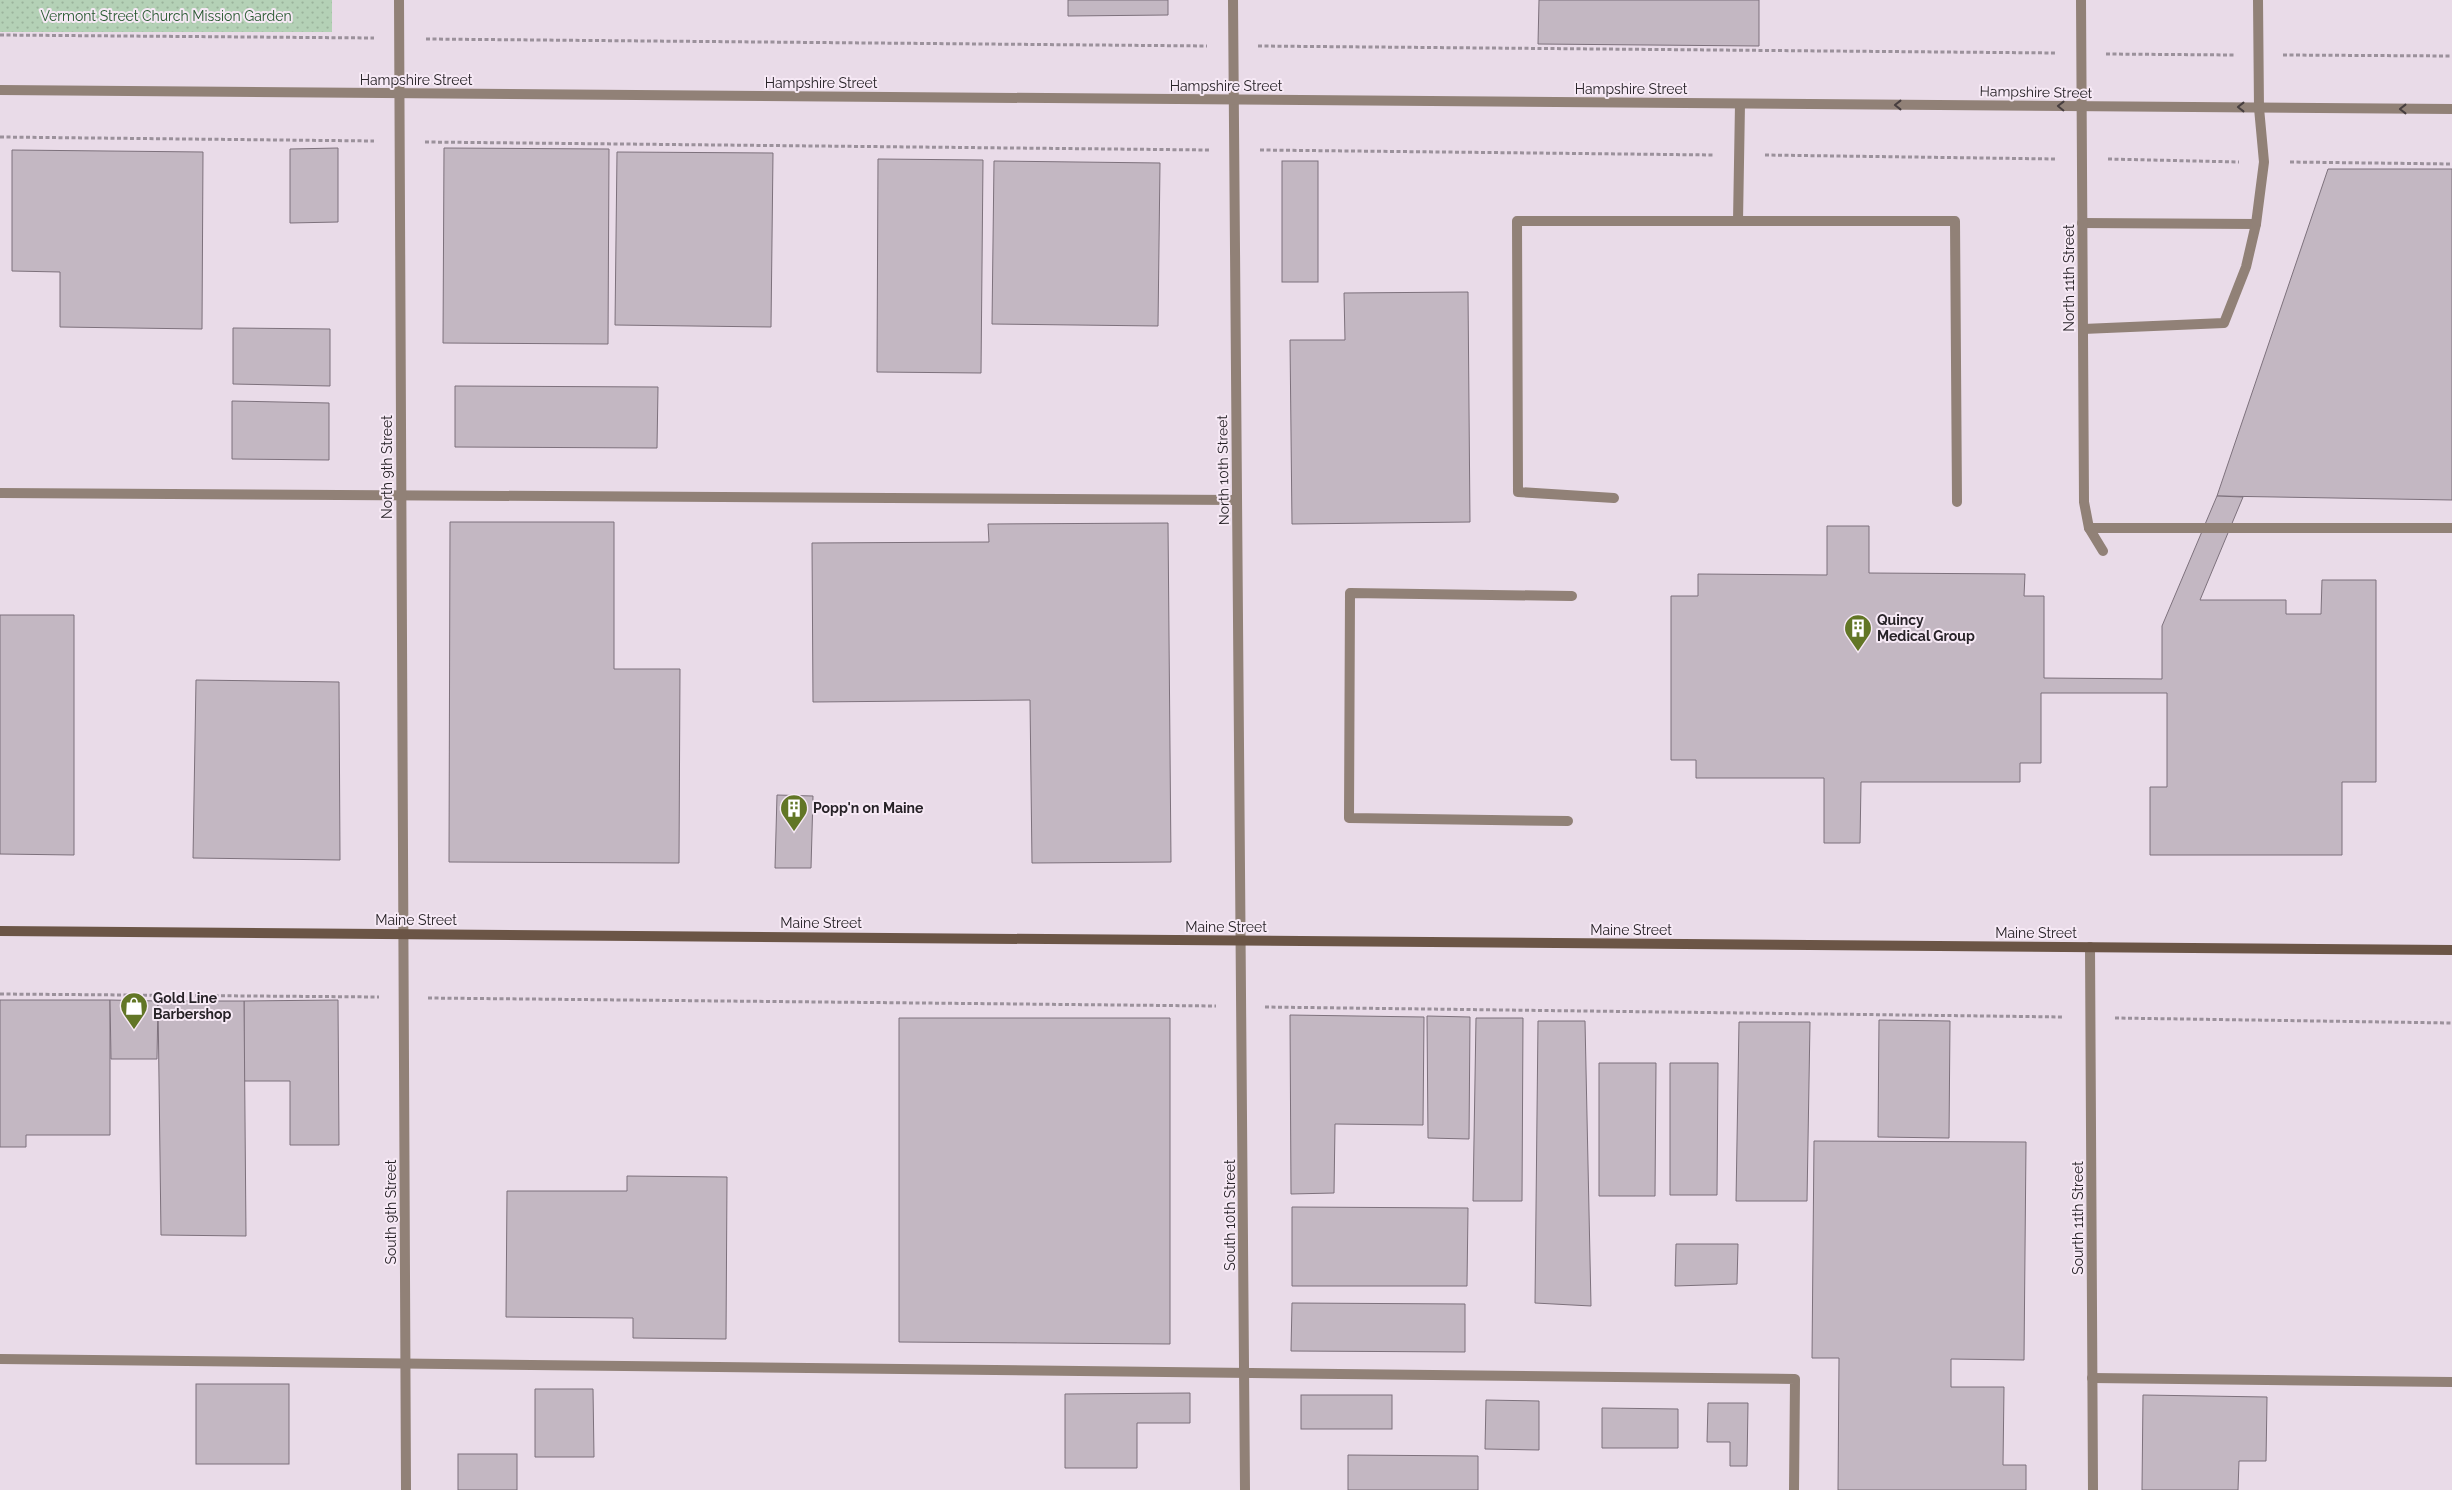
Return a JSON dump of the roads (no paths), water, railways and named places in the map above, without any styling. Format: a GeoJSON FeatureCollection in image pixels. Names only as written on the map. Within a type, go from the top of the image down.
{"type":"FeatureCollection","features":[{"type":"Feature","properties":{"kind":"street","name":"North 9th Street"},"geometry":{"type":"LineString","coordinates":[[399,0],[404,934]]}},
{"type":"Feature","properties":{"kind":"street","name":"North 10th Street"},"geometry":{"type":"LineString","coordinates":[[1233,0],[1242,940]]}},
{"type":"Feature","properties":{"kind":"street","name":"North 11th Street"},"geometry":{"type":"LineString","coordinates":[[2081,0],[2084,502],[2089,528],[2102,551]]}},
{"type":"Feature","properties":{"kind":"street"},"geometry":{"type":"LineString","coordinates":[[2083,329],[2224,323],[2246,268],[2256,224],[2264,162],[2259,108],[2258,0]]}},
{"type":"Feature","properties":{"kind":"street","name":"Hampshire Street"},"geometry":{"type":"LineString","coordinates":[[0,90],[2452,109]]}},
{"type":"Feature","properties":{"kind":"street"},"geometry":{"type":"LineString","coordinates":[[1738,221],[1740,104]]}},
{"type":"Feature","properties":{"kind":"street"},"geometry":{"type":"LineString","coordinates":[[1614,498],[1518,492],[1517,221],[1955,221],[1957,502]]}},
{"type":"Feature","properties":{"kind":"street"},"geometry":{"type":"LineString","coordinates":[[2082,223],[2256,224]]}},
{"type":"Feature","properties":{"kind":"street"},"geometry":{"type":"LineString","coordinates":[[0,493],[1237,500]]}},
{"type":"Feature","properties":{"kind":"street"},"geometry":{"type":"LineString","coordinates":[[2089,528],[2452,528]]}},
{"type":"Feature","properties":{"kind":"street"},"geometry":{"type":"LineString","coordinates":[[1568,821],[1349,818],[1350,592],[1572,596]]}},
{"type":"Feature","properties":{"kind":"street","name":"Maine Street"},"geometry":{"type":"LineString","coordinates":[[0,931],[2452,950]]}},
{"type":"Feature","properties":{"kind":"street","name":"South 9th Street"},"geometry":{"type":"LineString","coordinates":[[404,934],[406,1490]]}},
{"type":"Feature","properties":{"kind":"street","name":"South 10th Street"},"geometry":{"type":"LineString","coordinates":[[1242,940],[1246,1490]]}},
{"type":"Feature","properties":{"kind":"street","name":"Sourth 11th Street"},"geometry":{"type":"LineString","coordinates":[[2090,947],[2093,1490]]}},
{"type":"Feature","properties":{"kind":"street"},"geometry":{"type":"LineString","coordinates":[[0,1359],[405,1362],[1795,1379],[1794,1490]]}},
{"type":"Feature","properties":{"kind":"street"},"geometry":{"type":"LineString","coordinates":[[2092,1378],[2452,1382]]}},
{"type":"Feature","properties":{"kind":"place","name":"Quincy Medical Group"},"geometry":{"type":"Point","coordinates":[1858,652]}},
{"type":"Feature","properties":{"kind":"place","name":"Popp'n on Maine"},"geometry":{"type":"Point","coordinates":[794,832]}},
{"type":"Feature","properties":{"kind":"place","name":"Gold Line Barbershop"},"geometry":{"type":"Point","coordinates":[134,1030]}},
{"type":"Feature","properties":{"kind":"park label","name":"Vermont Street Church Mission Garden"},"geometry":{"type":"Point","coordinates":[166,16]}}]}
